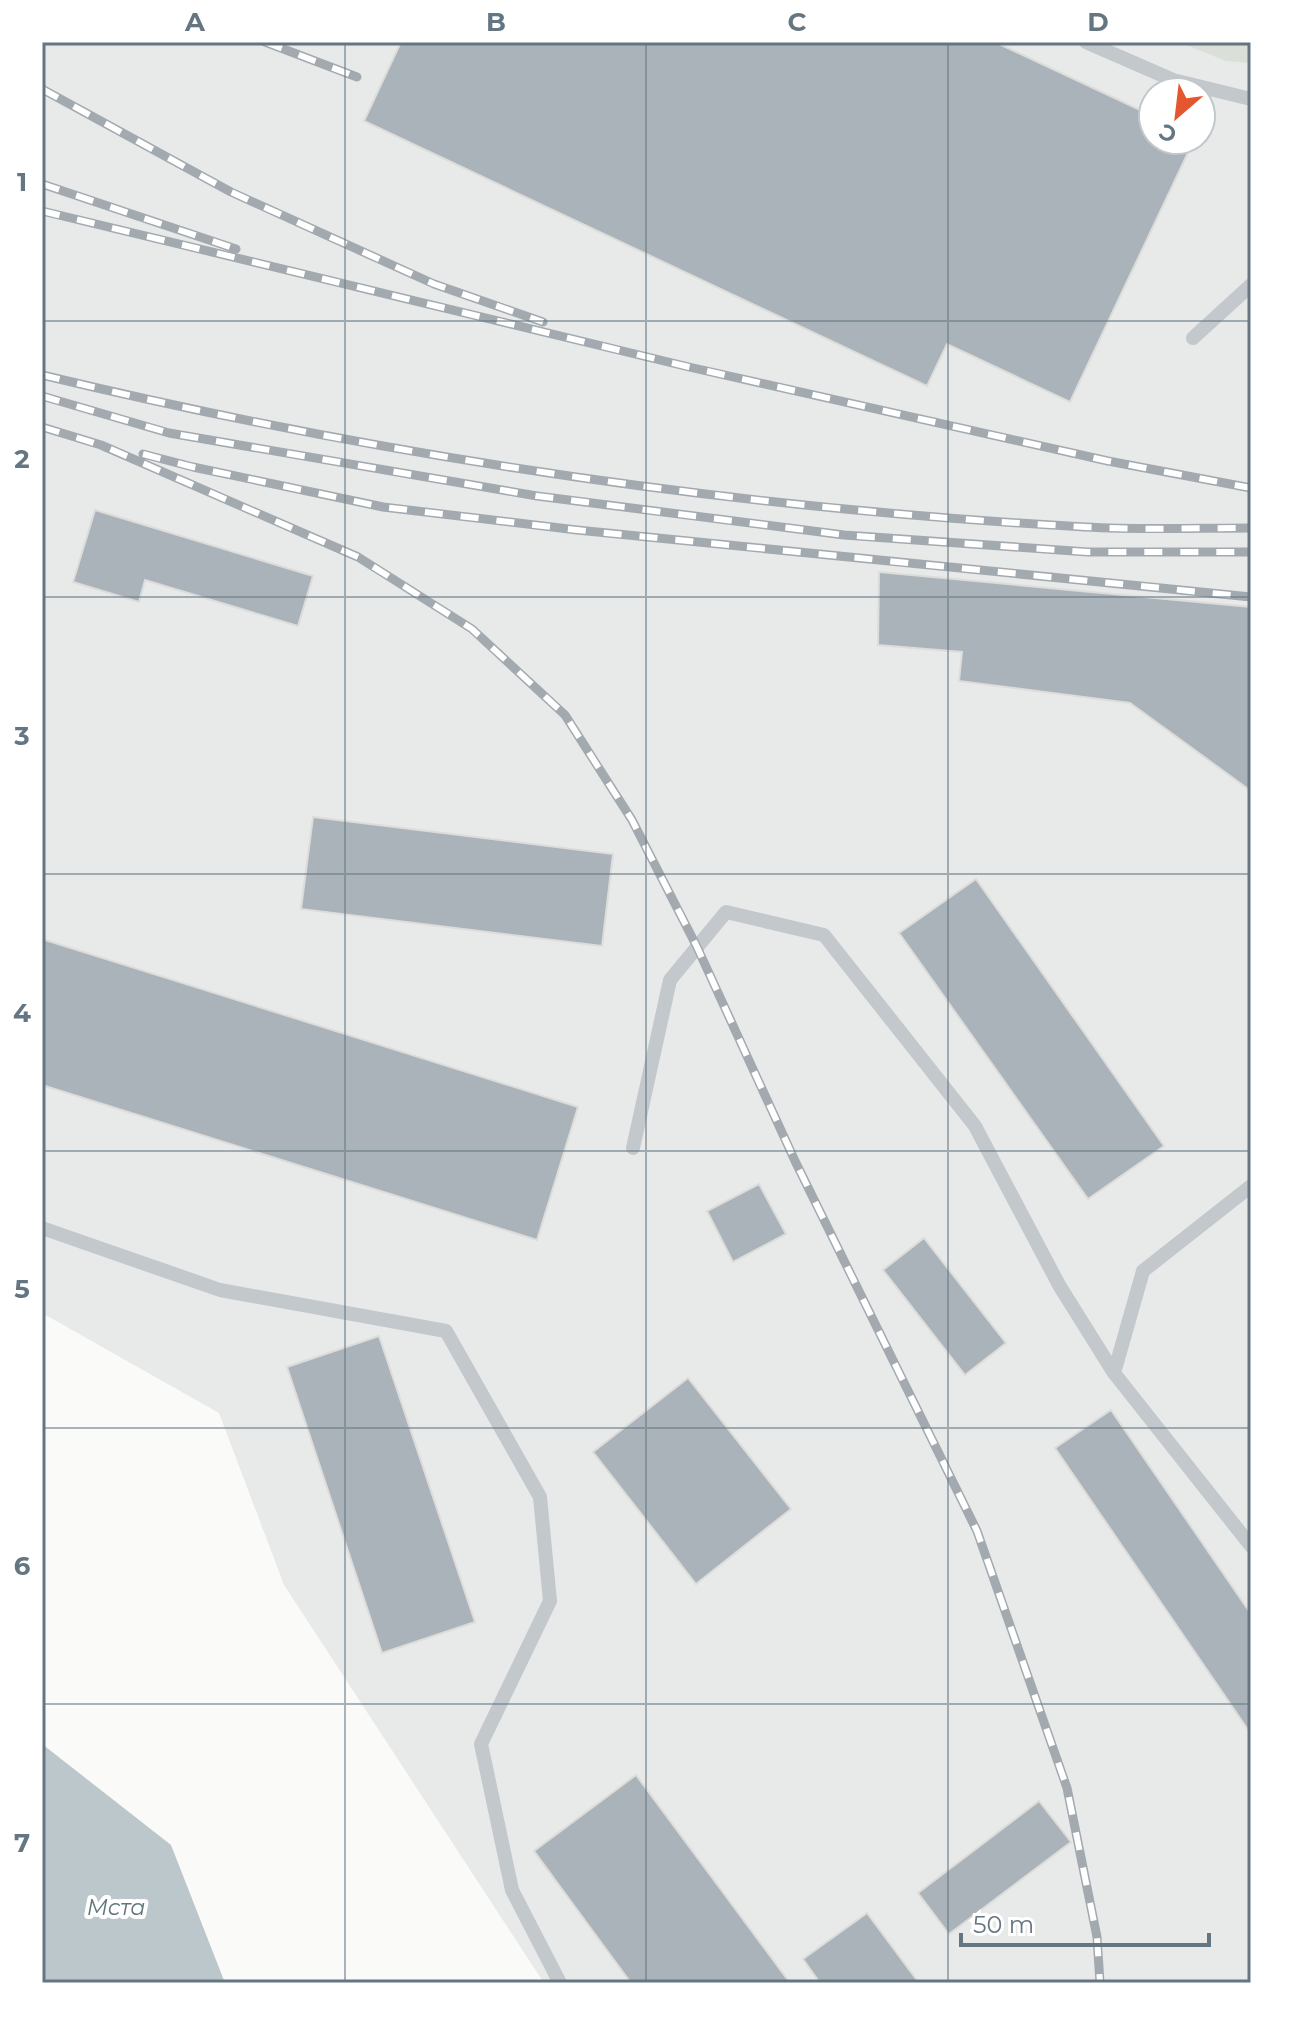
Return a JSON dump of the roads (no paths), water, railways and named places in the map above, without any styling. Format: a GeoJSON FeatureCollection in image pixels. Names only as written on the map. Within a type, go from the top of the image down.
{"type":"FeatureCollection","features":[{"type":"Feature","properties":{"kind":"lane"},"geometry":{"type":"LineString","coordinates":[[1086,42],[1173,80],[1251,99]]}},
{"type":"Feature","properties":{"kind":"lane"},"geometry":{"type":"LineString","coordinates":[[1193,338],[1251,285]]}},
{"type":"Feature","properties":{"kind":"lane"},"geometry":{"type":"LineString","coordinates":[[633,1148],[670,980],[726,912],[824,935],[975,1126],[1059,1285],[1114,1373],[1251,1546]]}},
{"type":"Feature","properties":{"kind":"lane"},"geometry":{"type":"LineString","coordinates":[[1114,1373],[1143,1271],[1251,1186]]}},
{"type":"Feature","properties":{"kind":"lane"},"geometry":{"type":"LineString","coordinates":[[42,1228],[220,1290],[446,1331],[540,1497],[550,1601],[481,1744],[512,1890],[560,1983]]}},
{"type":"Feature","properties":{"kind":"water","name":"Мста"},"geometry":{"type":"Polygon","coordinates":[[[42,1744],[171,1845],[225,1983],[42,1983],[42,1744]]]}},
{"type":"Feature","properties":{"kind":"railway"},"geometry":{"type":"LineString","coordinates":[[265,42],[357,77]]}},
{"type":"Feature","properties":{"kind":"railway"},"geometry":{"type":"LineString","coordinates":[[42,89],[231,192],[434,284],[543,322]]}},
{"type":"Feature","properties":{"kind":"railway"},"geometry":{"type":"LineString","coordinates":[[42,184],[236,249]]}},
{"type":"Feature","properties":{"kind":"railway"},"geometry":{"type":"LineString","coordinates":[[42,211],[689,367],[1108,461],[1251,488]]}},
{"type":"Feature","properties":{"kind":"railway"},"geometry":{"type":"LineString","coordinates":[[42,375],[300,431],[560,475],[691,492],[822,507],[1085,527],[1251,528]]}},
{"type":"Feature","properties":{"kind":"railway"},"geometry":{"type":"LineString","coordinates":[[42,396],[169,433],[537,496],[844,535],[1088,552],[1251,552]]}},
{"type":"Feature","properties":{"kind":"railway"},"geometry":{"type":"LineString","coordinates":[[42,427],[101,445],[358,557],[472,629],[565,715],[632,820],[697,947],[796,1163],[977,1531],[1067,1788],[1097,1937],[1100,1983]]}},
{"type":"Feature","properties":{"kind":"railway"},"geometry":{"type":"LineString","coordinates":[[143,454],[383,507],[577,530],[1251,597]]}}]}
